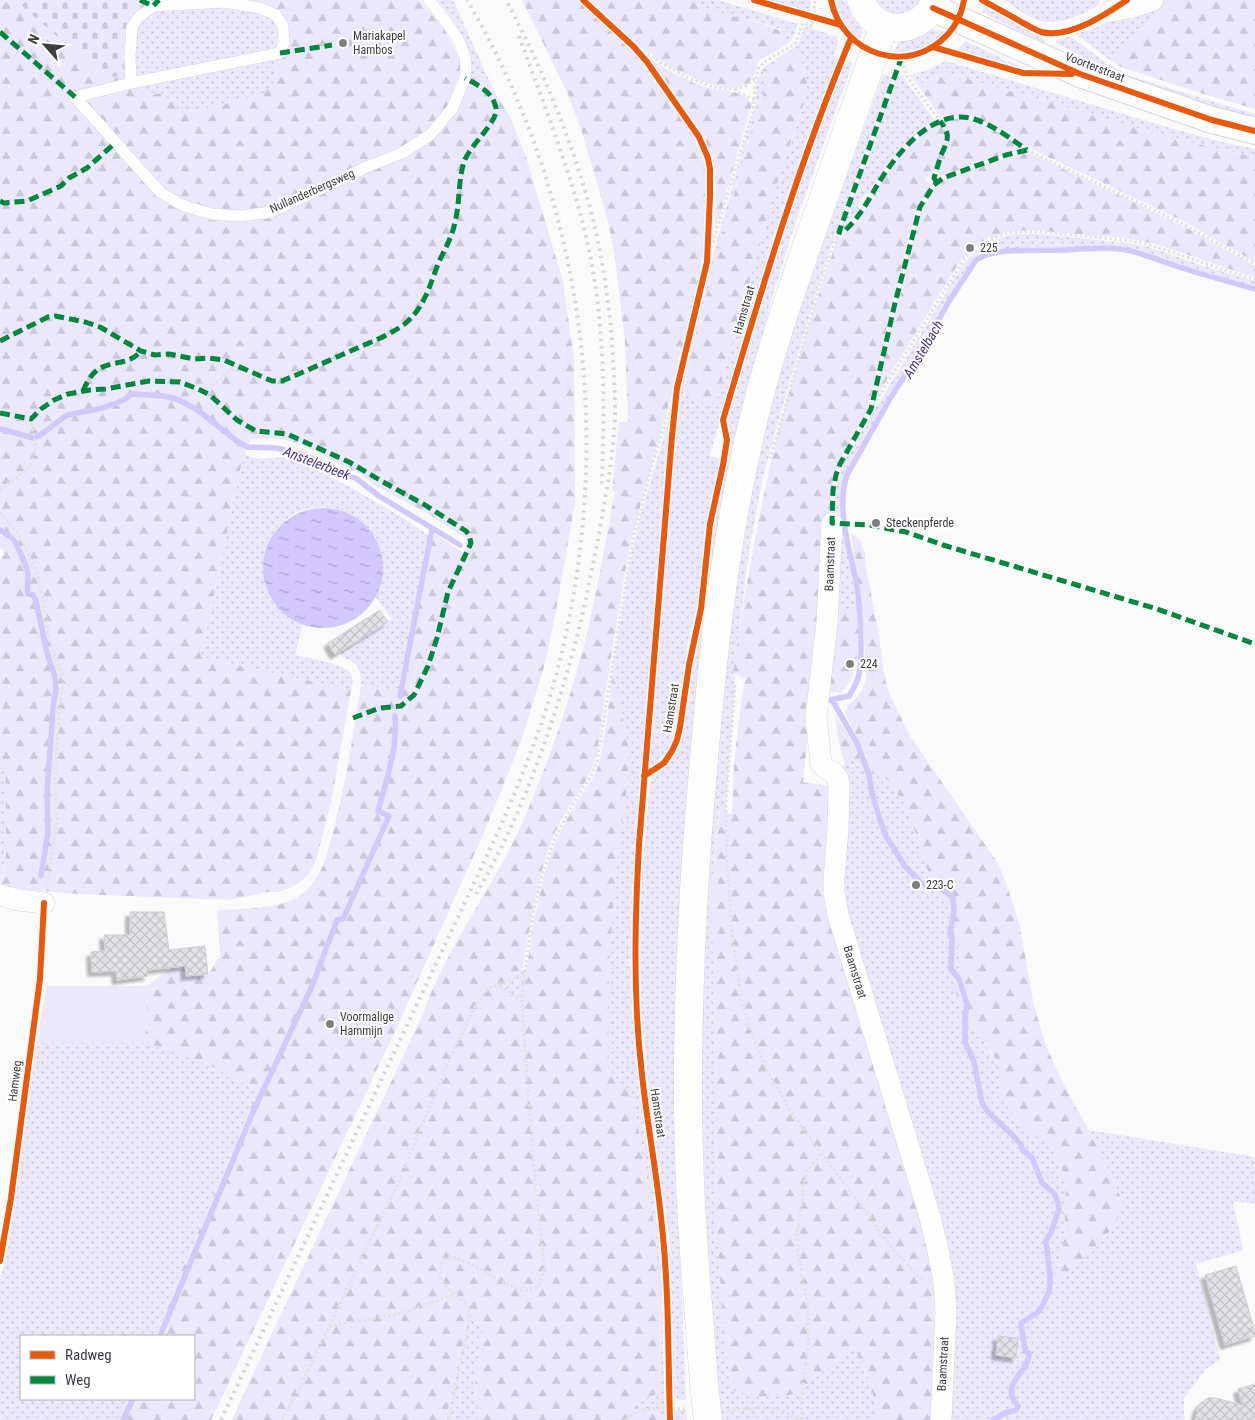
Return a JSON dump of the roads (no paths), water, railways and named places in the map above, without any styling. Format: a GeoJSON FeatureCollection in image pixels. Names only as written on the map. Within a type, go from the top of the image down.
{"type":"FeatureCollection","features":[{"type":"Feature","properties":{"kind":"main road"},"geometry":{"type":"LineString","coordinates":[[861,0],[867,13],[875,20],[884,26],[894,28],[912,26],[927,15],[934,4]]}},
{"type":"Feature","properties":{"kind":"main road"},"geometry":{"type":"LineString","coordinates":[[707,1415],[694,1266],[688,1065],[692,928],[698,829],[706,731],[720,609],[730,536],[742,470],[770,359],[804,252],[884,26]]}},
{"type":"Feature","properties":{"kind":"street"},"geometry":{"type":"LineString","coordinates":[[1111,11],[1134,7],[1153,0]]}},
{"type":"Feature","properties":{"kind":"street","name":"Voorterstraat"},"geometry":{"type":"LineString","coordinates":[[934,4],[1087,77],[1212,120],[1255,131]]}},
{"type":"Feature","properties":{"kind":"street","name":"Baamstraat"},"geometry":{"type":"LineString","coordinates":[[832,523],[828,623],[816,717],[821,764],[834,773],[838,779],[839,786],[834,893],[843,933],[931,1221],[944,1282],[946,1312],[940,1420]]}},
{"type":"Feature","properties":{"kind":"street"},"geometry":{"type":"LineString","coordinates":[[0,895],[18,900],[44,903]]}},
{"type":"Feature","properties":{"kind":"lane","name":"Nullanderbergsweg"},"geometry":{"type":"LineString","coordinates":[[131,84],[130,55],[132,27],[138,18],[153,6],[224,2],[260,8],[276,15],[283,26],[284,42],[280,53],[75,97],[161,193],[182,205],[211,214],[241,216],[271,212],[369,166],[402,153],[430,135],[452,109],[465,78],[465,57],[459,41],[429,0]]}},
{"type":"Feature","properties":{"kind":"water"},"geometry":{"type":"Polygon","coordinates":[[[323,508],[335,509],[346,513],[356,518],[365,526],[373,535],[378,545],[382,556],[382,580],[378,591],[373,601],[365,610],[356,618],[346,623],[335,627],[323,628],[311,627],[300,623],[290,618],[281,610],[273,601],[268,591],[264,580],[263,568],[264,556],[268,545],[273,535],[281,526],[290,518],[300,513],[311,509],[323,508]]]}},
{"type":"Feature","properties":{"kind":"waterway","name":"Amstelbach"},"geometry":{"type":"LineString","coordinates":[[830,700],[849,696],[858,679],[860,663],[860,615],[856,581],[843,515],[844,488],[847,475],[891,397],[976,260],[1005,251],[1123,249],[1255,289]]}},
{"type":"Feature","properties":{"kind":"waterway","name":"Anstelerbeek"},"geometry":{"type":"LineString","coordinates":[[0,429],[33,438],[39,436],[67,415],[103,408],[124,400],[132,394],[164,396],[179,400],[199,411],[238,442],[248,447],[277,448],[307,456],[357,479],[379,496],[460,545]]}},
{"type":"Feature","properties":{"kind":"waterway"},"geometry":{"type":"LineString","coordinates":[[400,696],[432,529]]}},
{"type":"Feature","properties":{"kind":"waterway"},"geometry":{"type":"LineString","coordinates":[[0,530],[13,539],[26,565],[28,594],[33,595],[36,601],[47,653],[55,677],[56,690],[47,793],[48,832],[41,876]]}},
{"type":"Feature","properties":{"kind":"waterway"},"geometry":{"type":"LineString","coordinates":[[832,700],[858,745],[869,775],[872,793],[886,836],[904,865],[921,883],[943,890],[953,898],[954,911],[950,933],[952,937],[951,969],[959,979],[967,1004],[965,1042],[974,1062],[982,1103],[987,1111],[1032,1158],[1042,1183],[1054,1193],[1058,1203],[1059,1209],[1046,1241],[1050,1277],[1049,1292],[1037,1313],[1021,1323],[1025,1351],[1029,1353],[1026,1364],[1015,1380],[1011,1391],[1012,1397],[1018,1406],[1016,1410],[1005,1413],[993,1420]]}},
{"type":"Feature","properties":{"kind":"waterway"},"geometry":{"type":"LineString","coordinates":[[160,1335],[253,1112],[312,986],[337,920],[343,919],[389,816],[378,811],[393,752],[395,716]]}},
{"type":"Feature","properties":{"kind":"waterway"},"geometry":{"type":"LineString","coordinates":[[123,1420],[133,1400]]}},
{"type":"Feature","properties":{"kind":"railway"},"geometry":{"type":"LineString","coordinates":[[221,1420],[509,807],[535,742],[550,697],[562,652],[578,569],[585,485],[585,401],[577,317],[562,235],[538,154],[507,76],[467,0]]}},
{"type":"Feature","properties":{"kind":"railway"},"geometry":{"type":"LineString","coordinates":[[476,894],[492,866],[520,807],[532,778],[563,686],[580,626],[598,540],[611,461],[615,414],[609,307],[600,252],[587,195],[571,146],[546,82],[506,0]]}},
{"type":"Feature","properties":{"kind":"railway"},"geometry":{"type":"LineString","coordinates":[[519,36],[574,192],[594,274],[601,334],[603,394],[602,484]]}},
{"type":"Feature","properties":{"kind":"place","name":"Mariakapel Hambos"},"geometry":{"type":"Point","coordinates":[343,43]}},
{"type":"Feature","properties":{"kind":"place","name":"225"},"geometry":{"type":"Point","coordinates":[970,248]}},
{"type":"Feature","properties":{"kind":"place","name":"Steckenpferde"},"geometry":{"type":"Point","coordinates":[876,523]}},
{"type":"Feature","properties":{"kind":"place","name":"224"},"geometry":{"type":"Point","coordinates":[850,664]}},
{"type":"Feature","properties":{"kind":"place","name":"223-C"},"geometry":{"type":"Point","coordinates":[916,885]}},
{"type":"Feature","properties":{"kind":"place","name":"Voormalige Hammijn"},"geometry":{"type":"Point","coordinates":[330,1024]}}]}
